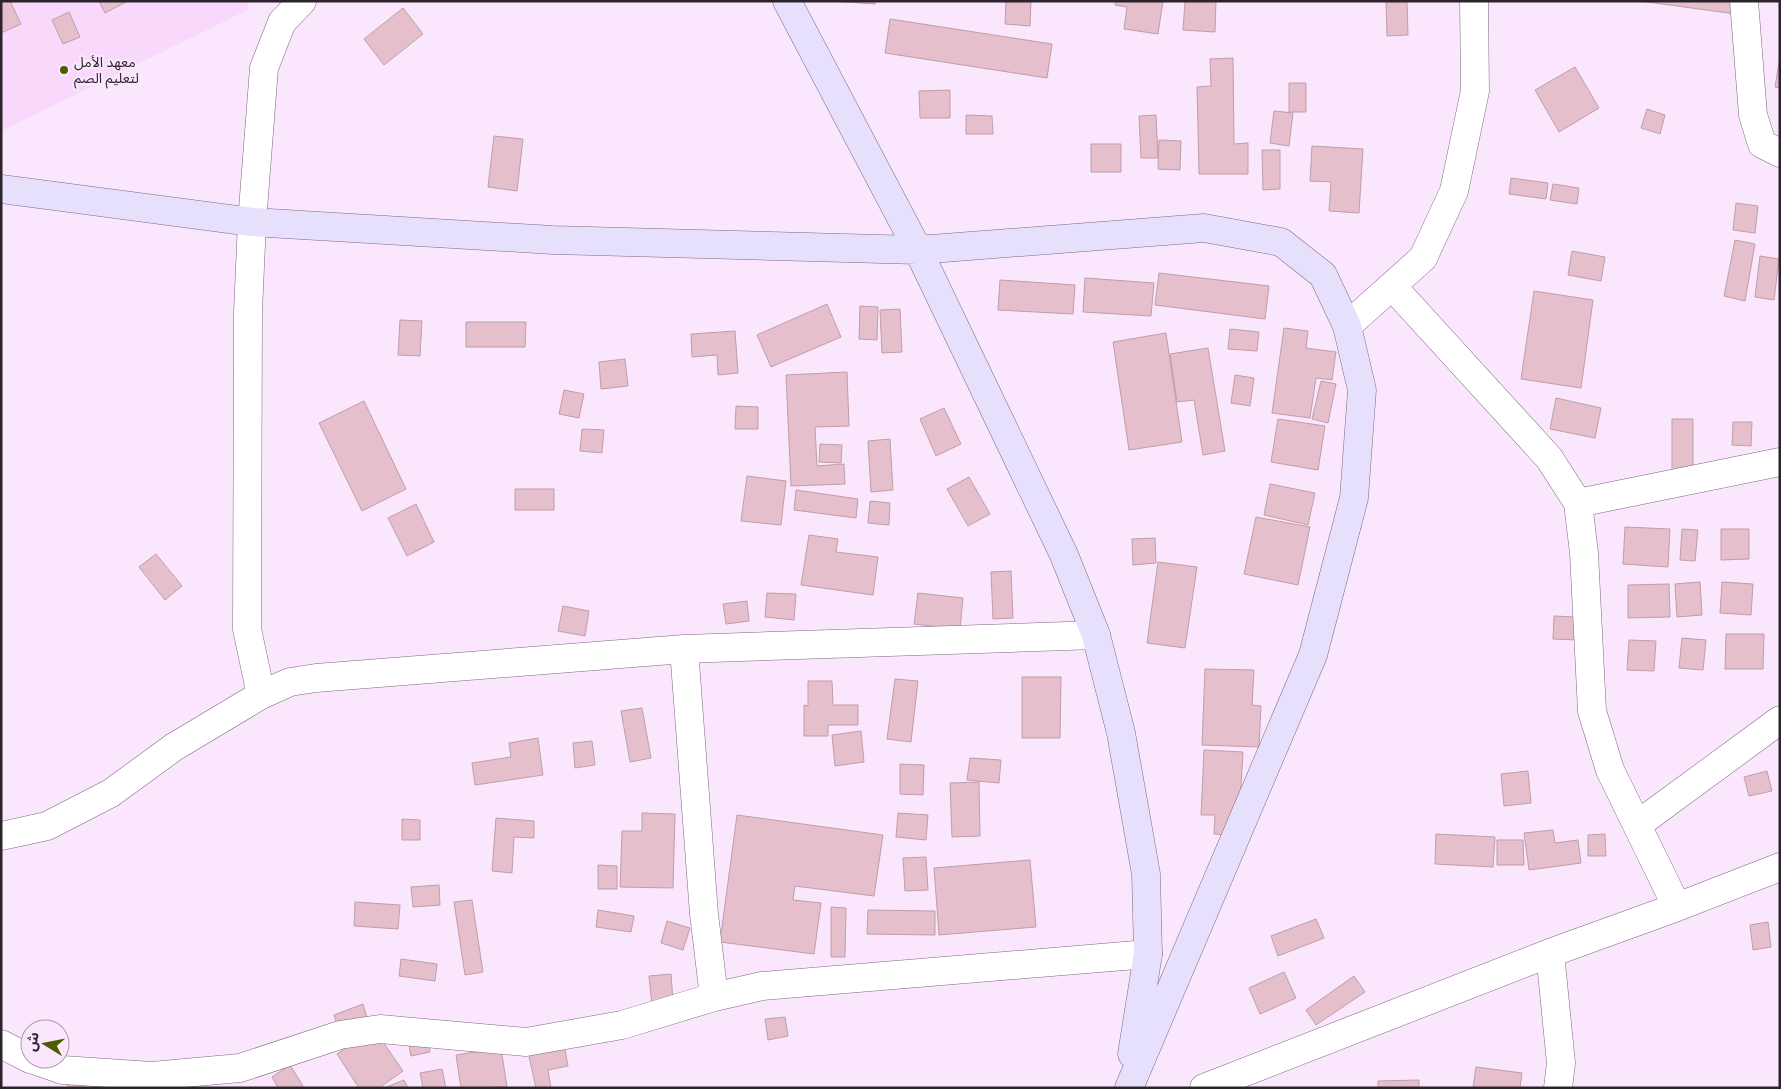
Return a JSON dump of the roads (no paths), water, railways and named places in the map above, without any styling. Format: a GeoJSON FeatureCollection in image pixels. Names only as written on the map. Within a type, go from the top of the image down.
{"type":"FeatureCollection","features":[{"type":"Feature","properties":{"kind":"main road"},"geometry":{"type":"LineString","coordinates":[[788,1],[918,250],[1064,555],[1096,635],[1121,733],[1146,874],[1148,954],[1128,1088]]}},
{"type":"Feature","properties":{"kind":"main road"},"geometry":{"type":"LineString","coordinates":[[1,189],[252,222],[552,240],[918,250],[1204,228],[1281,242],[1323,274],[1347,326],[1362,390],[1354,498],[1313,655],[1128,1088]]}},
{"type":"Feature","properties":{"kind":"street"},"geometry":{"type":"LineString","coordinates":[[261,695],[247,629],[248,312],[252,222],[264,68],[282,22],[302,1]]}},
{"type":"Feature","properties":{"kind":"street"},"geometry":{"type":"LineString","coordinates":[[1347,326],[1423,258],[1454,191],[1475,92],[1474,1]]}},
{"type":"Feature","properties":{"kind":"street"},"geometry":{"type":"LineString","coordinates":[[1744,1],[1754,115],[1762,144],[1780,153]]}},
{"type":"Feature","properties":{"kind":"street"},"geometry":{"type":"LineString","coordinates":[[1392,286],[1549,458],[1578,503],[1584,553],[1592,711],[1610,770],[1677,907]]}},
{"type":"Feature","properties":{"kind":"street"},"geometry":{"type":"LineString","coordinates":[[1578,503],[1780,462]]}},
{"type":"Feature","properties":{"kind":"street"},"geometry":{"type":"LineString","coordinates":[[1,836],[47,826],[110,793],[174,747],[261,695],[290,682],[316,678],[684,649],[1096,635]]}},
{"type":"Feature","properties":{"kind":"street"},"geometry":{"type":"LineString","coordinates":[[684,649],[704,914],[714,996]]}},
{"type":"Feature","properties":{"kind":"street"},"geometry":{"type":"LineString","coordinates":[[1637,825],[1780,720]]}},
{"type":"Feature","properties":{"kind":"street"},"geometry":{"type":"LineString","coordinates":[[1204,1088],[1550,953],[1780,867]]}},
{"type":"Feature","properties":{"kind":"street"},"geometry":{"type":"LineString","coordinates":[[1550,953],[1561,1062],[1558,1088]]}},
{"type":"Feature","properties":{"kind":"street"},"geometry":{"type":"LineString","coordinates":[[60,1069],[152,1076],[240,1068],[340,1035],[380,1029],[526,1042],[622,1025],[714,996],[762,986],[1148,954]]}},
{"type":"Feature","properties":{"kind":"street"},"geometry":{"type":"LineString","coordinates":[[1,1044],[20,1054]]}},
{"type":"Feature","properties":{"kind":"place","name":"معهد الأمل لتعليم الصم"},"geometry":{"type":"Point","coordinates":[64,70]}}]}
